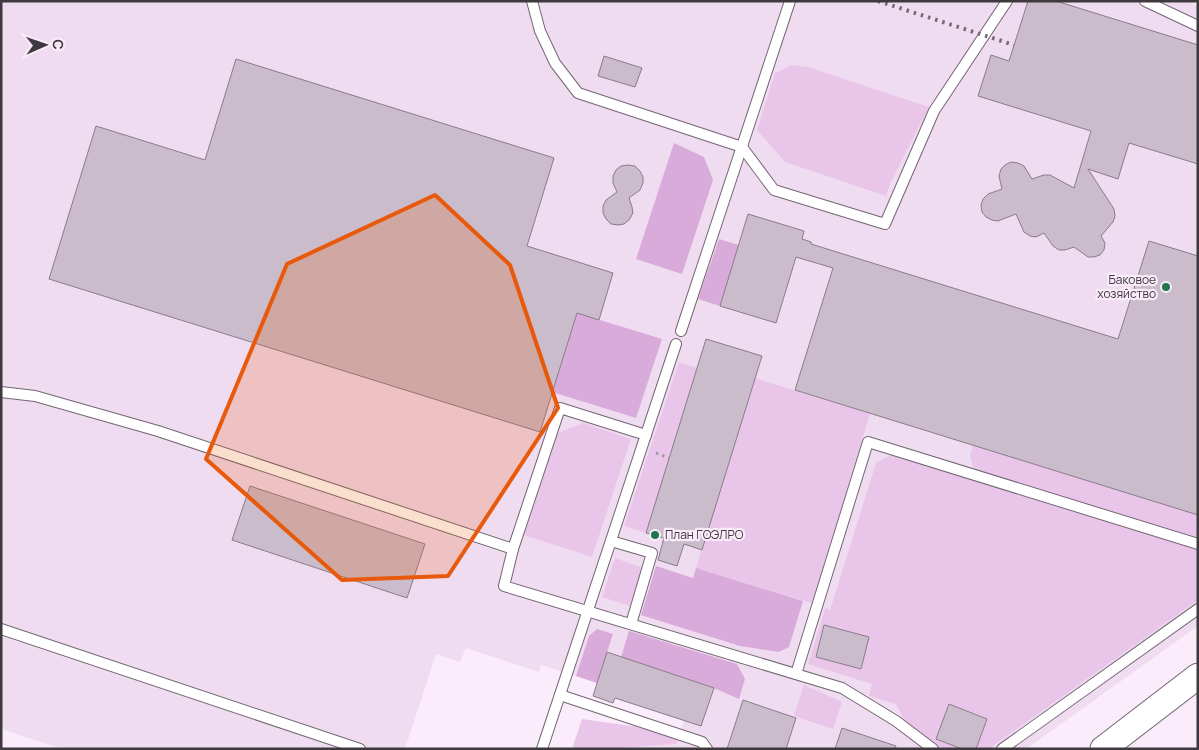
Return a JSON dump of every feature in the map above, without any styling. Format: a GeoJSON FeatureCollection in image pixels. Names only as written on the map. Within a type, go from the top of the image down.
{"type":"FeatureCollection","features":[{"type":"Feature","properties":{"kind":"street"},"geometry":{"type":"LineString","coordinates":[[1103,749],[1198,676]]}},
{"type":"Feature","properties":{"kind":"lane"},"geometry":{"type":"LineString","coordinates":[[532,1],[540,31],[555,63],[578,93],[742,147],[774,190],[885,224],[934,111],[1007,1]]}},
{"type":"Feature","properties":{"kind":"lane"},"geometry":{"type":"LineString","coordinates":[[681,331],[790,1]]}},
{"type":"Feature","properties":{"kind":"lane"},"geometry":{"type":"LineString","coordinates":[[1145,1],[1198,26]]}},
{"type":"Feature","properties":{"kind":"lane"},"geometry":{"type":"LineString","coordinates":[[542,749],[676,344]]}},
{"type":"Feature","properties":{"kind":"lane"},"geometry":{"type":"LineString","coordinates":[[1,392],[35,396],[158,431],[513,549]]}},
{"type":"Feature","properties":{"kind":"lane"},"geometry":{"type":"LineString","coordinates":[[646,435],[560,408],[513,549],[504,586],[842,688],[896,721],[933,749]]}},
{"type":"Feature","properties":{"kind":"lane"},"geometry":{"type":"LineString","coordinates":[[796,674],[868,442],[1198,544]]}},
{"type":"Feature","properties":{"kind":"lane"},"geometry":{"type":"LineString","coordinates":[[611,541],[652,553],[631,624]]}},
{"type":"Feature","properties":{"kind":"lane"},"geometry":{"type":"LineString","coordinates":[[1002,749],[1198,609]]}},
{"type":"Feature","properties":{"kind":"lane"},"geometry":{"type":"LineString","coordinates":[[1,629],[360,749]]}},
{"type":"Feature","properties":{"kind":"lane"},"geometry":{"type":"LineString","coordinates":[[560,695],[702,742],[707,749]]}},
{"type":"Feature","properties":{"kind":"highlighted area"},"geometry":{"type":"Polygon","coordinates":[[[435,195],[510,265],[558,408],[448,576],[342,580],[206,459],[287,264],[435,195]]]}},
{"type":"Feature","properties":{"kind":"shaded area"},"geometry":{"type":"Polygon","coordinates":[[[1,1],[1190,1],[1198,7],[1198,626],[1026,749],[609,749],[676,744],[684,721],[615,698],[613,703],[593,696],[597,683],[541,665],[539,672],[466,648],[460,662],[436,654],[405,749],[62,749],[1,729],[1,1]]]}},
{"type":"Feature","properties":{"kind":"shaded area"},"geometry":{"type":"Polygon","coordinates":[[[792,65],[808,67],[929,107],[890,184],[886,196],[785,162],[757,130],[775,73],[792,65]]]}},
{"type":"Feature","properties":{"kind":"shaded area"},"geometry":{"type":"Polygon","coordinates":[[[674,143],[704,157],[713,180],[682,274],[636,259],[674,143]]]}},
{"type":"Feature","properties":{"kind":"shaded area"},"geometry":{"type":"Polygon","coordinates":[[[719,239],[739,245],[720,306],[698,299],[719,239]]]}},
{"type":"Feature","properties":{"kind":"shaded area"},"geometry":{"type":"Polygon","coordinates":[[[577,313],[662,339],[636,418],[552,392],[577,313]]]}},
{"type":"Feature","properties":{"kind":"shaded area"},"geometry":{"type":"Polygon","coordinates":[[[679,362],[697,368],[646,533],[624,526],[679,362]]]}},
{"type":"Feature","properties":{"kind":"shaded area"},"geometry":{"type":"Polygon","coordinates":[[[755,378],[870,414],[812,603],[696,568],[755,378]]]}},
{"type":"Feature","properties":{"kind":"shaded area"},"geometry":{"type":"Polygon","coordinates":[[[583,423],[631,439],[592,557],[524,535],[558,433],[583,423]]]}},
{"type":"Feature","properties":{"kind":"shaded area"},"geometry":{"type":"Polygon","coordinates":[[[973,445],[1198,515],[1198,537],[1193,538],[974,470],[970,456],[973,445]]]}},
{"type":"Feature","properties":{"kind":"shaded area"},"geometry":{"type":"Polygon","coordinates":[[[891,455],[1198,550],[1198,600],[990,748],[942,749],[904,720],[896,704],[869,696],[872,684],[808,664],[825,608],[830,610],[876,463],[891,455]]]}},
{"type":"Feature","properties":{"kind":"shaded area"},"geometry":{"type":"Polygon","coordinates":[[[615,558],[643,568],[630,606],[602,597],[615,558]]]}},
{"type":"Feature","properties":{"kind":"shaded area"},"geometry":{"type":"Polygon","coordinates":[[[656,566],[693,578],[696,568],[803,601],[789,647],[779,652],[740,646],[641,615],[656,566]]]}},
{"type":"Feature","properties":{"kind":"shaded area"},"geometry":{"type":"Polygon","coordinates":[[[597,629],[613,634],[597,683],[576,676],[589,636],[597,629]]]}},
{"type":"Feature","properties":{"kind":"shaded area"},"geometry":{"type":"Polygon","coordinates":[[[629,631],[737,664],[745,679],[739,699],[714,688],[621,657],[629,631]]]}},
{"type":"Feature","properties":{"kind":"shaded area"},"geometry":{"type":"Polygon","coordinates":[[[804,685],[842,702],[833,729],[794,716],[804,685]]]}},
{"type":"Feature","properties":{"kind":"shaded area"},"geometry":{"type":"Polygon","coordinates":[[[582,719],[638,727],[678,740],[676,744],[609,749],[572,749],[582,719]]]}},
{"type":"Feature","properties":{"kind":"building"},"geometry":{"type":"Polygon","coordinates":[[[1028,1],[1056,1],[1198,45],[1198,164],[1129,143],[1118,179],[1088,169],[1114,209],[1115,216],[1113,222],[1101,236],[1105,243],[1104,250],[1100,255],[1094,257],[1088,257],[1074,247],[1059,250],[1053,246],[1044,233],[1036,237],[1030,236],[1024,232],[1016,214],[998,221],[986,217],[982,212],[981,205],[983,199],[988,194],[1002,189],[999,176],[1001,169],[1011,162],[1024,166],[1032,179],[1050,175],[1074,188],[1091,131],[978,96],[991,55],[1009,61],[1028,1]]]}},
{"type":"Feature","properties":{"kind":"building"},"geometry":{"type":"Polygon","coordinates":[[[604,56],[642,68],[635,87],[598,76],[604,56]]]}},
{"type":"Feature","properties":{"kind":"building"},"geometry":{"type":"Polygon","coordinates":[[[236,59],[554,158],[527,246],[613,273],[599,320],[577,313],[540,432],[49,279],[96,126],[205,160],[236,59]]]}},
{"type":"Feature","properties":{"kind":"building"},"geometry":{"type":"Polygon","coordinates":[[[621,166],[635,166],[640,171],[643,183],[640,190],[629,198],[633,213],[629,220],[624,224],[611,224],[603,213],[603,206],[606,200],[617,192],[613,183],[613,176],[616,170],[621,166]]]}},
{"type":"Feature","properties":{"kind":"building"},"geometry":{"type":"Polygon","coordinates":[[[748,214],[804,231],[802,239],[811,242],[811,244],[1118,339],[1149,241],[1198,256],[1198,515],[795,390],[833,268],[796,257],[776,323],[720,306],[748,214]]]}},
{"type":"Feature","properties":{"kind":"building"},"geometry":{"type":"Polygon","coordinates":[[[706,339],[762,356],[702,550],[684,544],[677,566],[658,560],[664,538],[646,533],[706,339]]]}},
{"type":"Feature","properties":{"kind":"building"},"geometry":{"type":"Polygon","coordinates":[[[250,486],[425,544],[407,598],[232,540],[250,486]]]}},
{"type":"Feature","properties":{"kind":"building"},"geometry":{"type":"Polygon","coordinates":[[[824,625],[869,637],[861,669],[816,657],[824,625]]]}},
{"type":"Feature","properties":{"kind":"building"},"geometry":{"type":"Polygon","coordinates":[[[607,652],[714,688],[701,726],[615,698],[613,703],[593,696],[607,652]]]}},
{"type":"Feature","properties":{"kind":"building"},"geometry":{"type":"Polygon","coordinates":[[[743,700],[796,718],[786,749],[727,749],[743,700]]]}},
{"type":"Feature","properties":{"kind":"building"},"geometry":{"type":"Polygon","coordinates":[[[949,704],[987,719],[976,749],[962,749],[936,739],[949,704]]]}},
{"type":"Feature","properties":{"kind":"building"},"geometry":{"type":"Polygon","coordinates":[[[842,728],[896,746],[895,749],[835,749],[842,728]]]}},
{"type":"Feature","properties":{"kind":"railway"},"geometry":{"type":"LineString","coordinates":[[878,1],[1014,45]]}},
{"type":"Feature","properties":{"kind":"place","name":"Баковое хозяйство"},"geometry":{"type":"Point","coordinates":[1166,287]}},
{"type":"Feature","properties":{"kind":"place","name":"План ГОЭЛРО"},"geometry":{"type":"Point","coordinates":[655,535]}}]}
